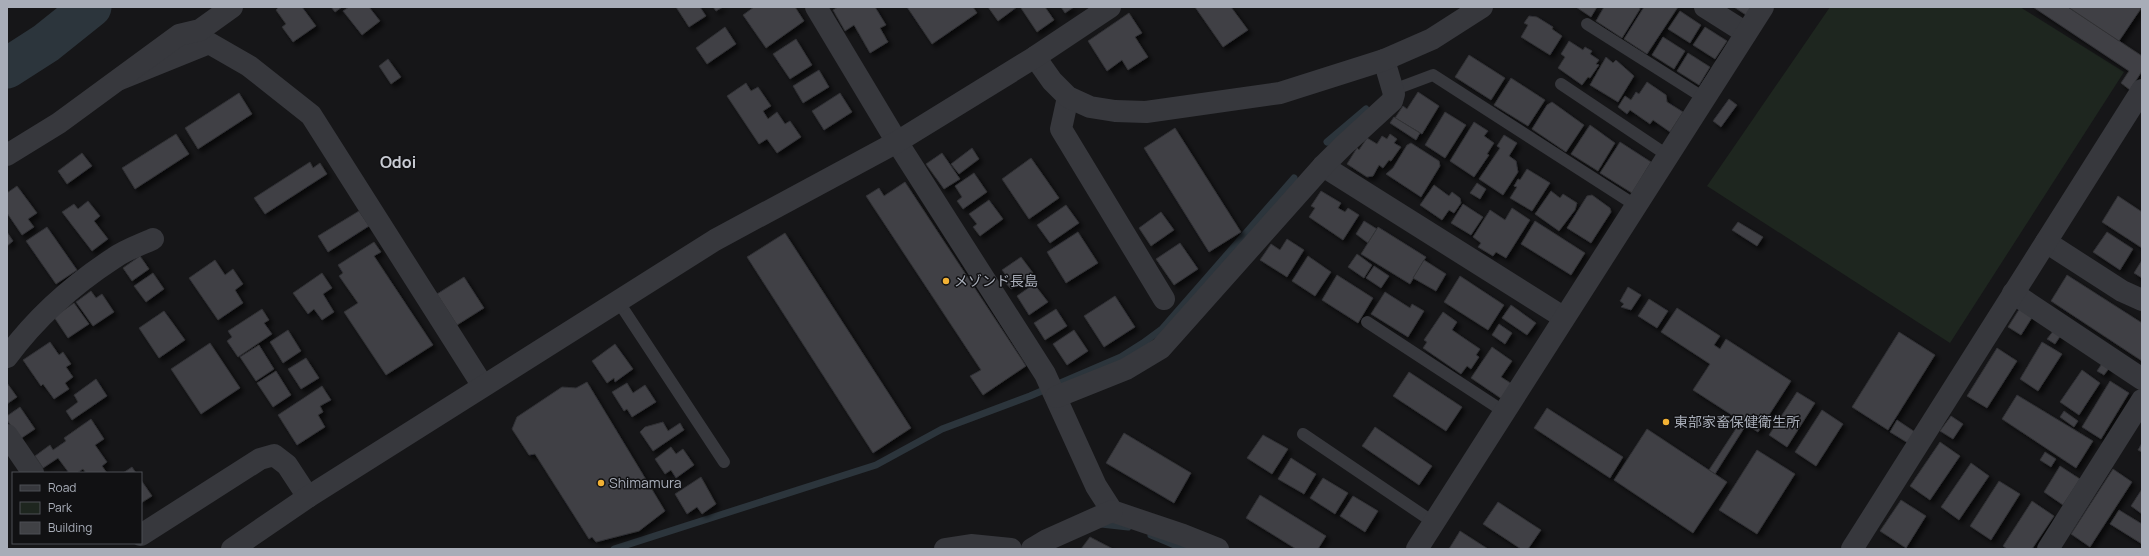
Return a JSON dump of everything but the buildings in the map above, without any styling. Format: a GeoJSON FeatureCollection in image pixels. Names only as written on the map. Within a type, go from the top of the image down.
{"type":"FeatureCollection","features":[{"type":"Feature","properties":{"kind":"street"},"geometry":{"type":"LineString","coordinates":[[7,155],[58,123],[179,35],[200,30],[232,7]]}},
{"type":"Feature","properties":{"kind":"street"},"geometry":{"type":"LineString","coordinates":[[816,7],[897,142],[1045,374],[1096,486],[1112,511],[1183,535],[1218,549]]}},
{"type":"Feature","properties":{"kind":"street"},"geometry":{"type":"LineString","coordinates":[[232,549],[308,497],[716,240],[897,142],[1035,57],[1110,7]]}},
{"type":"Feature","properties":{"kind":"street"},"geometry":{"type":"LineString","coordinates":[[1035,57],[1052,81],[1068,97],[1090,107],[1115,111],[1146,112],[1280,93],[1384,60],[1432,39],[1482,7]]}},
{"type":"Feature","properties":{"kind":"street"},"geometry":{"type":"LineString","coordinates":[[1705,7],[1746,33]]}},
{"type":"Feature","properties":{"kind":"street"},"geometry":{"type":"LineString","coordinates":[[1417,549],[1563,316],[1763,7]]}},
{"type":"Feature","properties":{"kind":"street"},"geometry":{"type":"LineString","coordinates":[[120,79],[209,43],[249,66],[311,115],[483,386]]}},
{"type":"Feature","properties":{"kind":"street"},"geometry":{"type":"LineString","coordinates":[[1056,397],[1126,369],[1161,348],[1323,166],[1392,101],[1394,94],[1384,60]]}},
{"type":"Feature","properties":{"kind":"street"},"geometry":{"type":"LineString","coordinates":[[1852,549],[2142,90]]}},
{"type":"Feature","properties":{"kind":"street"},"geometry":{"type":"LineString","coordinates":[[1068,97],[1061,129],[1164,299]]}},
{"type":"Feature","properties":{"kind":"street"},"geometry":{"type":"LineString","coordinates":[[1323,166],[1563,316]]}},
{"type":"Feature","properties":{"kind":"street"},"geometry":{"type":"LineString","coordinates":[[7,357],[20,340],[65,296],[115,257],[153,239]]}},
{"type":"Feature","properties":{"kind":"street"},"geometry":{"type":"LineString","coordinates":[[2046,242],[2122,291],[2142,300]]}},
{"type":"Feature","properties":{"kind":"street"},"geometry":{"type":"LineString","coordinates":[[2013,293],[2142,378]]}},
{"type":"Feature","properties":{"kind":"street"},"geometry":{"type":"LineString","coordinates":[[2048,549],[2142,400]]}},
{"type":"Feature","properties":{"kind":"street"},"geometry":{"type":"LineString","coordinates":[[7,434],[32,472]]}},
{"type":"Feature","properties":{"kind":"street"},"geometry":{"type":"LineString","coordinates":[[142,534],[260,459],[274,454],[287,465],[308,497]]}},
{"type":"Feature","properties":{"kind":"street"},"geometry":{"type":"LineString","coordinates":[[1032,549],[1047,540],[1112,511]]}},
{"type":"Feature","properties":{"kind":"street"},"geometry":{"type":"LineString","coordinates":[[945,549],[970,545],[1011,549]]}},
{"type":"Feature","properties":{"kind":"lane"},"geometry":{"type":"LineString","coordinates":[[1587,24],[1704,98]]}},
{"type":"Feature","properties":{"kind":"lane"},"geometry":{"type":"LineString","coordinates":[[1393,90],[1433,75],[1635,205]]}},
{"type":"Feature","properties":{"kind":"lane"},"geometry":{"type":"LineString","coordinates":[[1560,84],[1667,155]]}},
{"type":"Feature","properties":{"kind":"lane"},"geometry":{"type":"LineString","coordinates":[[618,301],[724,462]]}},
{"type":"Feature","properties":{"kind":"lane"},"geometry":{"type":"LineString","coordinates":[[1367,322],[1503,412]]}},
{"type":"Feature","properties":{"kind":"lane"},"geometry":{"type":"LineString","coordinates":[[1303,434],[1434,522]]}},
{"type":"Feature","properties":{"kind":"green space"},"geometry":{"type":"Polygon","coordinates":[[[1830,7],[2020,7],[2124,72],[1950,343],[1707,186],[1830,7]]]}},
{"type":"Feature","properties":{"kind":"waterway"},"geometry":{"type":"LineString","coordinates":[[7,68],[46,43],[91,7]]}},
{"type":"Feature","properties":{"kind":"waterway"},"geometry":{"type":"LineString","coordinates":[[1327,142],[1366,109]]}},
{"type":"Feature","properties":{"kind":"waterway"},"geometry":{"type":"LineString","coordinates":[[614,549],[876,465],[942,429],[1030,396],[1121,357],[1162,329],[1294,178]]}},
{"type":"Feature","properties":{"kind":"waterway"},"geometry":{"type":"LineString","coordinates":[[1101,524],[1128,527]]}},
{"type":"Feature","properties":{"kind":"waterway"},"geometry":{"type":"LineString","coordinates":[[1151,535],[1184,549]]}},
{"type":"Feature","properties":{"kind":"place","name":"メゾンド長島"},"geometry":{"type":"Point","coordinates":[946,281]}},
{"type":"Feature","properties":{"kind":"place","name":"東部家畜保健衛生所"},"geometry":{"type":"Point","coordinates":[1666,422]}},
{"type":"Feature","properties":{"kind":"place","name":"Shimamura"},"geometry":{"type":"Point","coordinates":[601,483]}},
{"type":"Feature","properties":{"kind":"district","name":"Odoi"},"geometry":{"type":"Point","coordinates":[398,162]}}]}
